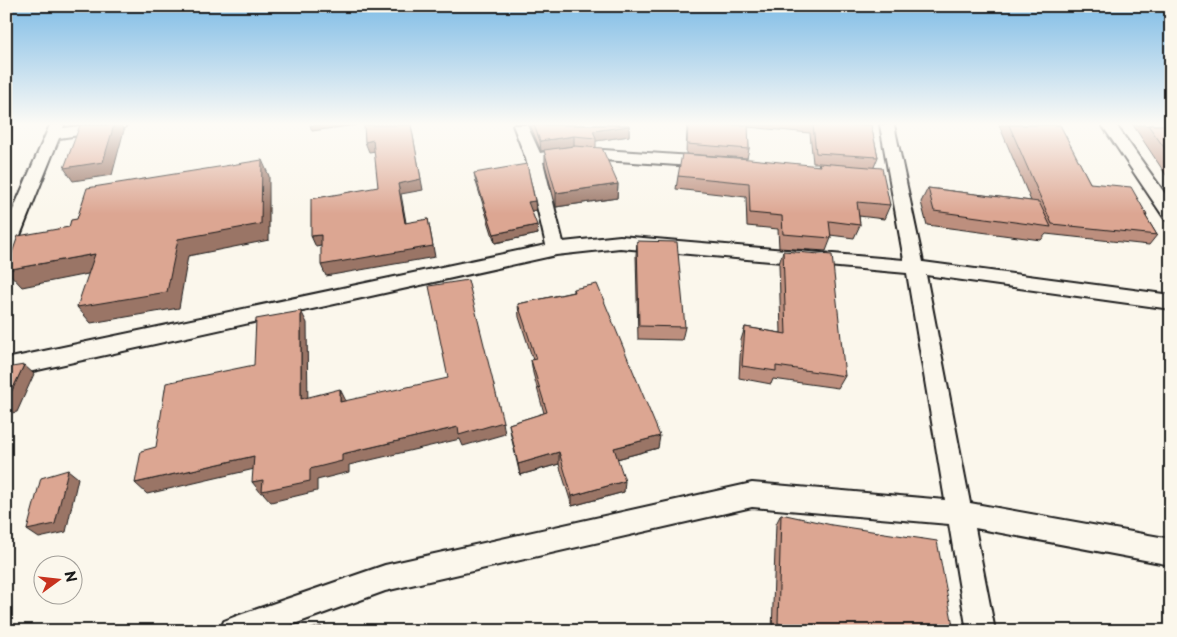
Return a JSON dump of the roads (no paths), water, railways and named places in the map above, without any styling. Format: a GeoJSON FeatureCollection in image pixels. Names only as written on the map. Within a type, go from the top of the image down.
{"type":"FeatureCollection","features":[{"type":"Feature","properties":{"kind":"street"},"geometry":{"type":"LineString","coordinates":[[6,248],[46,155]]}},
{"type":"Feature","properties":{"kind":"street"},"geometry":{"type":"LineString","coordinates":[[532,155],[556,249]]}},
{"type":"Feature","properties":{"kind":"street"},"geometry":{"type":"LineString","coordinates":[[534,159],[562,155]]}},
{"type":"Feature","properties":{"kind":"street"},"geometry":{"type":"LineString","coordinates":[[599,155],[720,163]]}},
{"type":"Feature","properties":{"kind":"street"},"geometry":{"type":"LineString","coordinates":[[886,155],[886,175],[915,267],[981,631]]}},
{"type":"Feature","properties":{"kind":"street"},"geometry":{"type":"LineString","coordinates":[[1129,155],[1171,216]]}},
{"type":"Feature","properties":{"kind":"street"},"geometry":{"type":"LineString","coordinates":[[6,368],[556,249],[620,242],[915,267],[1171,302]]}},
{"type":"Feature","properties":{"kind":"street"},"geometry":{"type":"LineString","coordinates":[[234,631],[385,578],[752,495],[959,514],[1171,552]]}}]}
